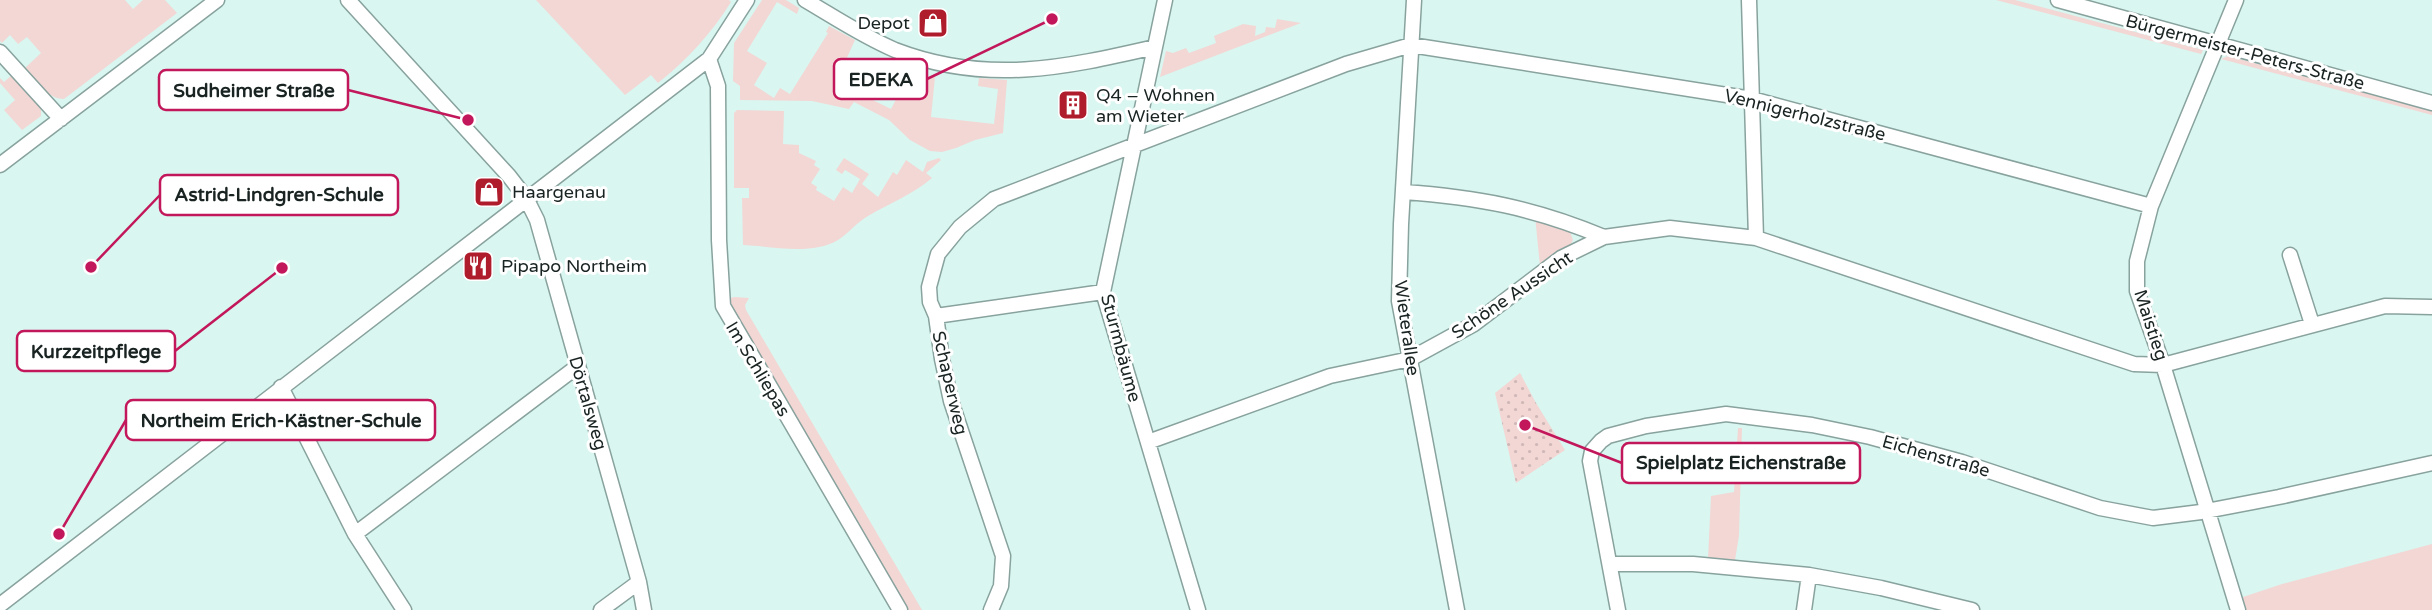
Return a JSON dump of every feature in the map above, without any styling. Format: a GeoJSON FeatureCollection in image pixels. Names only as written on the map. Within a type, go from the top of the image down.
{"type":"FeatureCollection","features":[{"type":"Feature","properties":{"kind":"street"},"geometry":{"type":"LineString","coordinates":[[0,165],[218,0]]}},
{"type":"Feature","properties":{"kind":"street","name":"Dörtalsweg"},"geometry":{"type":"LineString","coordinates":[[348,0],[514,181],[537,220],[639,582],[644,610]]}},
{"type":"Feature","properties":{"kind":"street"},"geometry":{"type":"LineString","coordinates":[[0,605],[709,59],[747,0]]}},
{"type":"Feature","properties":{"kind":"street"},"geometry":{"type":"LineString","coordinates":[[805,0],[892,49],[918,57],[990,71],[1022,71],[1079,64],[1155,47]]}},
{"type":"Feature","properties":{"kind":"street","name":"Sturmbäume"},"geometry":{"type":"LineString","coordinates":[[1165,0],[1103,292],[1198,610]]}},
{"type":"Feature","properties":{"kind":"street","name":"Wieterallee"},"geometry":{"type":"LineString","coordinates":[[1414,0],[1402,192],[1399,301],[1457,610]]}},
{"type":"Feature","properties":{"kind":"street"},"geometry":{"type":"LineString","coordinates":[[1749,0],[1756,238]]}},
{"type":"Feature","properties":{"kind":"street","name":"Bürgermeister-Peters-Straße"},"geometry":{"type":"LineString","coordinates":[[2058,0],[2432,103]]}},
{"type":"Feature","properties":{"kind":"street","name":"Maistieg"},"geometry":{"type":"LineString","coordinates":[[2236,0],[2151,206],[2137,261],[2137,291],[2164,365],[2238,610]]}},
{"type":"Feature","properties":{"kind":"street"},"geometry":{"type":"LineString","coordinates":[[936,316],[930,302],[929,287],[938,254],[960,228],[994,199],[1346,64],[1411,45]]}},
{"type":"Feature","properties":{"kind":"street","name":"Vennigerholzstraße"},"geometry":{"type":"LineString","coordinates":[[1411,45],[1752,99],[2151,206]]}},
{"type":"Feature","properties":{"kind":"street"},"geometry":{"type":"LineString","coordinates":[[0,52],[61,119]]}},
{"type":"Feature","properties":{"kind":"street","name":"Im Schliepas"},"geometry":{"type":"LineString","coordinates":[[709,59],[718,86],[719,240],[723,306],[901,610]]}},
{"type":"Feature","properties":{"kind":"street"},"geometry":{"type":"LineString","coordinates":[[1402,192],[1461,196],[1518,207],[1568,222],[1604,237]]}},
{"type":"Feature","properties":{"kind":"street","name":"Schöne Aussicht"},"geometry":{"type":"LineString","coordinates":[[1148,442],[1330,376],[1410,359],[1474,324],[1561,258],[1604,237],[1670,228],[1756,238],[2134,364],[2164,365],[2385,306],[2432,307]]}},
{"type":"Feature","properties":{"kind":"street"},"geometry":{"type":"LineString","coordinates":[[2290,255],[2312,324]]}},
{"type":"Feature","properties":{"kind":"street","name":"Schaperweg"},"geometry":{"type":"LineString","coordinates":[[991,610],[1001,586],[1003,556],[951,401],[936,316],[1103,292]]}},
{"type":"Feature","properties":{"kind":"street"},"geometry":{"type":"LineString","coordinates":[[355,534],[578,366]]}},
{"type":"Feature","properties":{"kind":"street"},"geometry":{"type":"LineString","coordinates":[[281,387],[355,534],[404,610]]}},
{"type":"Feature","properties":{"kind":"street","name":"Eichenstraße"},"geometry":{"type":"LineString","coordinates":[[1611,564],[1590,461],[1592,452],[1608,436],[1646,426],[1726,414],[1812,425],[1870,437],[1962,462],[2100,508],[2153,518],[2279,498],[2432,463]]}},
{"type":"Feature","properties":{"kind":"street"},"geometry":{"type":"LineString","coordinates":[[1618,610],[1611,564],[1693,564],[1809,575],[1881,588],[1972,610]]}},
{"type":"Feature","properties":{"kind":"street"},"geometry":{"type":"LineString","coordinates":[[1804,610],[1809,575]]}},
{"type":"Feature","properties":{"kind":"street"},"geometry":{"type":"LineString","coordinates":[[601,610],[639,582]]}},
{"type":"Feature","properties":{"kind":"shaded area"},"geometry":{"type":"Polygon","coordinates":[[[0,0],[125,0],[133,9],[143,0],[165,0],[177,13],[64,99],[52,96],[25,68],[41,53],[27,37],[18,44],[10,35],[2,43],[0,41],[0,0]]]}},
{"type":"Feature","properties":{"kind":"shaded area"},"geometry":{"type":"Polygon","coordinates":[[[536,0],[731,2],[707,35],[669,74],[658,83],[651,75],[625,95],[536,0]]]}},
{"type":"Feature","properties":{"kind":"shaded area"},"geometry":{"type":"Polygon","coordinates":[[[762,0],[786,0],[799,8],[797,14],[777,2],[747,51],[767,63],[754,85],[774,98],[780,88],[790,94],[828,33],[826,32],[829,26],[855,40],[836,82],[891,109],[903,86],[908,88],[913,78],[898,70],[902,61],[926,68],[926,76],[935,77],[931,117],[994,124],[998,89],[978,86],[979,78],[1007,80],[1003,133],[942,152],[930,151],[910,140],[889,120],[854,102],[849,109],[812,101],[740,100],[740,86],[733,81],[734,43],[762,0]]]}},
{"type":"Feature","properties":{"kind":"shaded area"},"geometry":{"type":"Polygon","coordinates":[[[1996,0],[2015,0],[2203,50],[2201,54],[1996,0]]]}},
{"type":"Feature","properties":{"kind":"shaded area"},"geometry":{"type":"Polygon","coordinates":[[[1277,19],[1301,23],[1160,77],[1166,51],[1173,53],[1186,48],[1189,53],[1216,43],[1214,36],[1243,24],[1256,26],[1255,36],[1265,32],[1266,27],[1275,28],[1277,19]]]}},
{"type":"Feature","properties":{"kind":"shaded area"},"geometry":{"type":"Polygon","coordinates":[[[2228,56],[2432,110],[2432,115],[2221,59],[2228,56]]]}},
{"type":"Feature","properties":{"kind":"shaded area"},"geometry":{"type":"Polygon","coordinates":[[[12,75],[41,106],[41,116],[22,130],[4,110],[15,100],[0,83],[0,78],[4,82],[12,75]]]}},
{"type":"Feature","properties":{"kind":"shaded area"},"geometry":{"type":"Polygon","coordinates":[[[737,110],[784,111],[783,144],[799,145],[799,153],[816,161],[814,165],[820,169],[811,183],[817,187],[816,190],[834,201],[843,187],[852,193],[860,179],[845,170],[842,174],[836,170],[844,158],[869,174],[862,184],[878,197],[893,172],[897,175],[906,160],[923,172],[927,162],[939,158],[941,160],[926,173],[932,178],[924,184],[868,216],[838,240],[827,245],[804,249],[743,245],[742,198],[749,198],[749,188],[734,188],[734,113],[737,110]]]}},
{"type":"Feature","properties":{"kind":"shaded area"},"geometry":{"type":"Polygon","coordinates":[[[1535,216],[1569,229],[1573,240],[1569,248],[1540,266],[1535,216]]]}},
{"type":"Feature","properties":{"kind":"shaded area"},"geometry":{"type":"Polygon","coordinates":[[[730,298],[749,298],[745,305],[746,310],[922,610],[907,610],[729,303],[730,298]]]}},
{"type":"Feature","properties":{"kind":"shaded area"},"geometry":{"type":"Polygon","coordinates":[[[1520,373],[1565,450],[1516,483],[1495,393],[1520,373]]]}},
{"type":"Feature","properties":{"kind":"shaded area"},"geometry":{"type":"Polygon","coordinates":[[[1738,428],[1742,428],[1739,536],[1735,560],[1708,559],[1711,496],[1734,492],[1738,428]]]}},
{"type":"Feature","properties":{"kind":"shaded area"},"geometry":{"type":"Polygon","coordinates":[[[2432,544],[2432,610],[2241,610],[2240,598],[2282,584],[2432,544]]]}},
{"type":"Feature","properties":{"kind":"place","name":"EDEKA"},"geometry":{"type":"Point","coordinates":[1052,19]}},
{"type":"Feature","properties":{"kind":"place","name":"Depot"},"geometry":{"type":"Point","coordinates":[933,23]}},
{"type":"Feature","properties":{"kind":"place","name":"Q4 – Wohnen am Wieter"},"geometry":{"type":"Point","coordinates":[1073,105]}},
{"type":"Feature","properties":{"kind":"place","name":"Sudheimer Straße"},"geometry":{"type":"Point","coordinates":[468,120]}},
{"type":"Feature","properties":{"kind":"place","name":"Haargenau"},"geometry":{"type":"Point","coordinates":[489,192]}},
{"type":"Feature","properties":{"kind":"place","name":"Pipapo Northeim"},"geometry":{"type":"Point","coordinates":[478,266]}},
{"type":"Feature","properties":{"kind":"place","name":"Astrid-Lindgren-Schule"},"geometry":{"type":"Point","coordinates":[91,267]}},
{"type":"Feature","properties":{"kind":"place","name":"Kurzzeitpflege"},"geometry":{"type":"Point","coordinates":[282,268]}},
{"type":"Feature","properties":{"kind":"place","name":"Spielplatz Eichenstraße"},"geometry":{"type":"Point","coordinates":[1525,425]}},
{"type":"Feature","properties":{"kind":"place","name":"Northeim Erich-Kästner-Schule"},"geometry":{"type":"Point","coordinates":[59,534]}}]}
